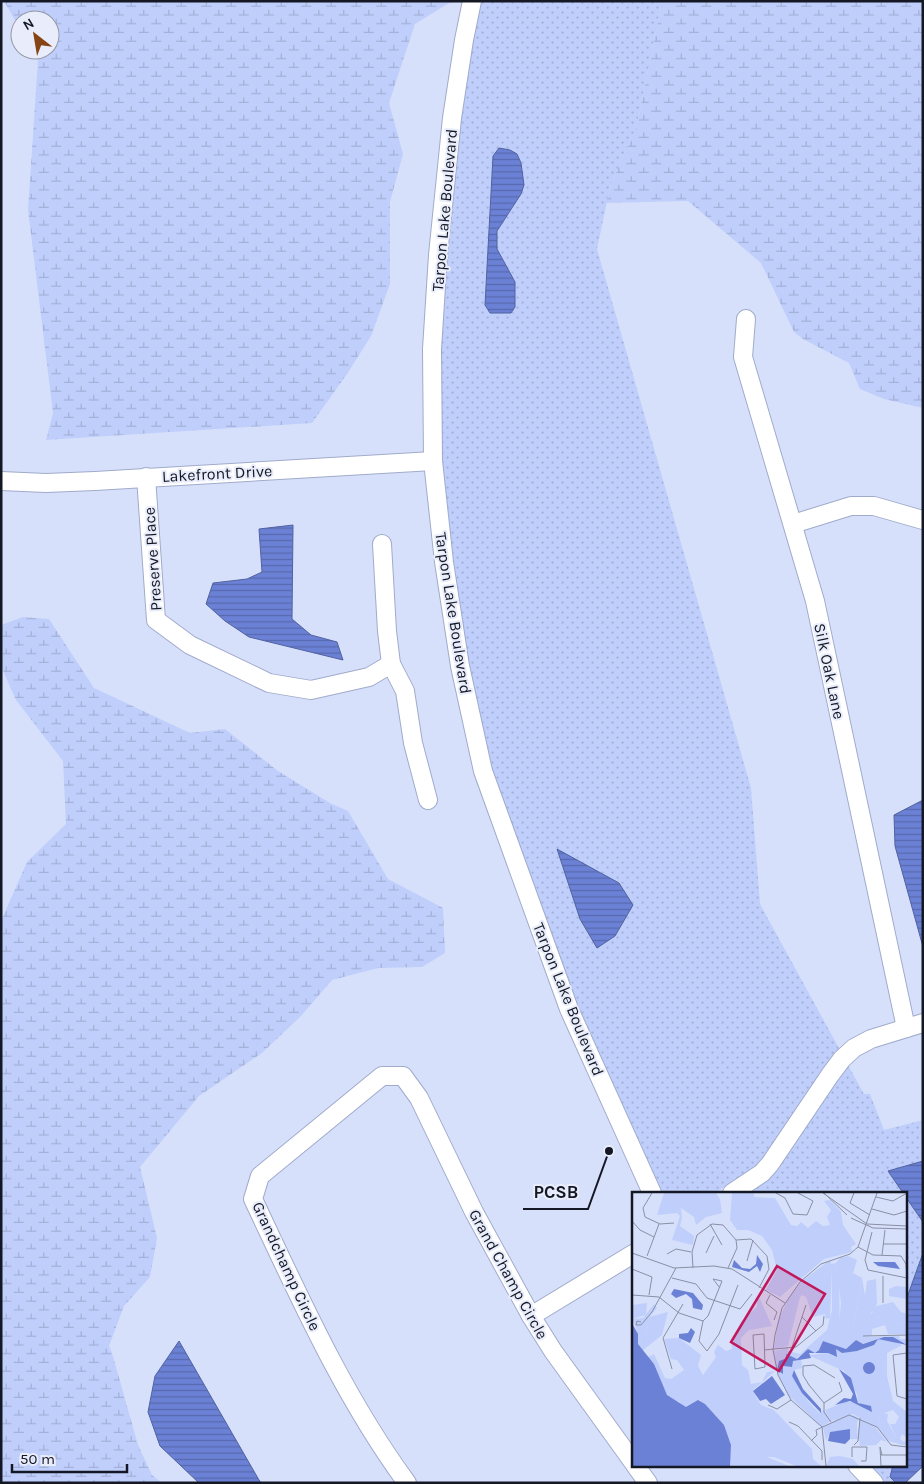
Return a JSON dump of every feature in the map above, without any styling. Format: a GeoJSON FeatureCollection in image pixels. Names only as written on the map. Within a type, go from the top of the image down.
{"type":"FeatureCollection","features":[{"type":"Feature","properties":{"kind":"street","name":"Tarpon Lake Boulevard"},"geometry":{"type":"LineString","coordinates":[[472,1],[452,118],[438,254],[432,350],[433,461],[444,562],[460,666],[483,771],[569,1009],[652,1192]]}},
{"type":"Feature","properties":{"kind":"street","name":"Silk Oak Lane"},"geometry":{"type":"LineString","coordinates":[[746,318],[742,357],[815,601],[914,1026]]}},
{"type":"Feature","properties":{"kind":"street","name":"Lakefront Drive"},"geometry":{"type":"LineString","coordinates":[[1,481],[46,483],[433,461]]}},
{"type":"Feature","properties":{"kind":"street","name":"Preserve Place"},"geometry":{"type":"LineString","coordinates":[[146,477],[156,620],[190,645],[269,683],[311,690],[369,677],[391,664]]}},
{"type":"Feature","properties":{"kind":"street"},"geometry":{"type":"LineString","coordinates":[[793,524],[851,506],[874,506],[923,520]]}},
{"type":"Feature","properties":{"kind":"street"},"geometry":{"type":"LineString","coordinates":[[382,544],[386,631],[391,664],[405,691],[413,743],[428,800]]}},
{"type":"Feature","properties":{"kind":"street"},"geometry":{"type":"LineString","coordinates":[[734,1192],[762,1173],[770,1164],[842,1059],[854,1048],[870,1039],[914,1026]]}},
{"type":"Feature","properties":{"kind":"street","name":"Grandchamp Circle"},"geometry":{"type":"LineString","coordinates":[[403,1076],[382,1076],[260,1176],[253,1199],[328,1354],[387,1456],[407,1483]]}},
{"type":"Feature","properties":{"kind":"street","name":"Grand Champ Circle"},"geometry":{"type":"LineString","coordinates":[[403,1076],[418,1098],[474,1212],[531,1316],[553,1351],[632,1461]]}},
{"type":"Feature","properties":{"kind":"street"},"geometry":{"type":"LineString","coordinates":[[531,1316],[632,1255]]}},
{"type":"Feature","properties":{"kind":"street","name":"Grand Champ Circle"},"geometry":{"type":"LineString","coordinates":[[635,1466],[648,1483]]}},
{"type":"Feature","properties":{"kind":"street"},"geometry":{"type":"LineString","coordinates":[[858,1466],[874,1483]]}},
{"type":"Feature","properties":{"kind":"green space"},"geometry":{"type":"Polygon","coordinates":[[[4,1],[464,1],[449,3],[415,24],[389,103],[403,154],[390,202],[390,284],[371,336],[312,423],[46,440],[53,413],[28,210],[38,60],[60,60],[60,10],[10,12],[4,1]]]}},
{"type":"Feature","properties":{"kind":"green space"},"geometry":{"type":"Polygon","coordinates":[[[481,1],[662,1],[637,125],[610,187],[597,249],[751,788],[760,904],[840,1050],[823,1069],[774,1144],[757,1166],[717,1192],[661,1192],[577,1007],[491,769],[468,665],[452,562],[441,461],[440,351],[446,256],[460,120],[472,43],[481,1]],[[510,150],[485,305],[515,282],[497,249],[497,231],[521,194],[510,150]]]}},
{"type":"Feature","properties":{"kind":"green space"},"geometry":{"type":"Polygon","coordinates":[[[662,1],[923,1],[923,408],[884,399],[860,389],[849,363],[803,339],[794,332],[761,263],[688,201],[606,203],[610,187],[637,125],[662,1]]]}},
{"type":"Feature","properties":{"kind":"green space"},"geometry":{"type":"Polygon","coordinates":[[[23,617],[49,619],[94,688],[190,733],[225,729],[278,771],[330,803],[348,811],[388,879],[443,908],[445,953],[422,967],[378,968],[332,980],[301,1016],[262,1053],[199,1096],[140,1167],[157,1238],[150,1277],[124,1306],[109,1346],[138,1445],[152,1475],[162,1483],[1,1482],[1,921],[27,862],[66,824],[63,761],[16,700],[1,666],[1,625],[23,617]]]}},
{"type":"Feature","properties":{"kind":"green space"},"geometry":{"type":"Polygon","coordinates":[[[848,1065],[864,1094],[870,1094],[884,1130],[923,1120],[923,1161],[888,1171],[902,1192],[750,1192],[769,1179],[848,1065]]]}},
{"type":"Feature","properties":{"kind":"green space"},"geometry":{"type":"Polygon","coordinates":[[[906,1197],[923,1222],[923,1253],[906,1300],[906,1197]]]}},
{"type":"Feature","properties":{"kind":"green space"},"geometry":{"type":"Polygon","coordinates":[[[869,1466],[893,1466],[890,1477],[896,1483],[886,1483],[869,1466]]]}},
{"type":"Feature","properties":{"kind":"water"},"geometry":{"type":"Polygon","coordinates":[[[499,148],[510,150],[517,154],[521,163],[524,185],[521,194],[497,231],[497,249],[515,282],[515,307],[511,313],[490,313],[485,305],[493,156],[499,148]]]}},
{"type":"Feature","properties":{"kind":"water"},"geometry":{"type":"Polygon","coordinates":[[[293,525],[292,619],[311,635],[337,642],[343,660],[249,637],[225,621],[206,604],[213,583],[247,579],[262,572],[259,529],[293,525]]]}},
{"type":"Feature","properties":{"kind":"water"},"geometry":{"type":"Polygon","coordinates":[[[923,800],[923,947],[895,846],[894,815],[923,800]]]}},
{"type":"Feature","properties":{"kind":"water"},"geometry":{"type":"Polygon","coordinates":[[[557,849],[619,883],[633,905],[615,936],[597,948],[580,919],[557,849]]]}},
{"type":"Feature","properties":{"kind":"water"},"geometry":{"type":"Polygon","coordinates":[[[923,1161],[923,1222],[906,1197],[906,1192],[902,1192],[888,1171],[923,1161]]]}},
{"type":"Feature","properties":{"kind":"water"},"geometry":{"type":"Polygon","coordinates":[[[923,1253],[923,1466],[905,1483],[896,1483],[890,1477],[893,1466],[906,1466],[906,1300],[923,1253]]]}},
{"type":"Feature","properties":{"kind":"water"},"geometry":{"type":"Polygon","coordinates":[[[179,1341],[261,1483],[199,1483],[160,1446],[148,1412],[155,1376],[179,1341]]]}},
{"type":"Feature","properties":{"kind":"place","name":"PCSB"},"geometry":{"type":"Point","coordinates":[609,1151]}}]}
